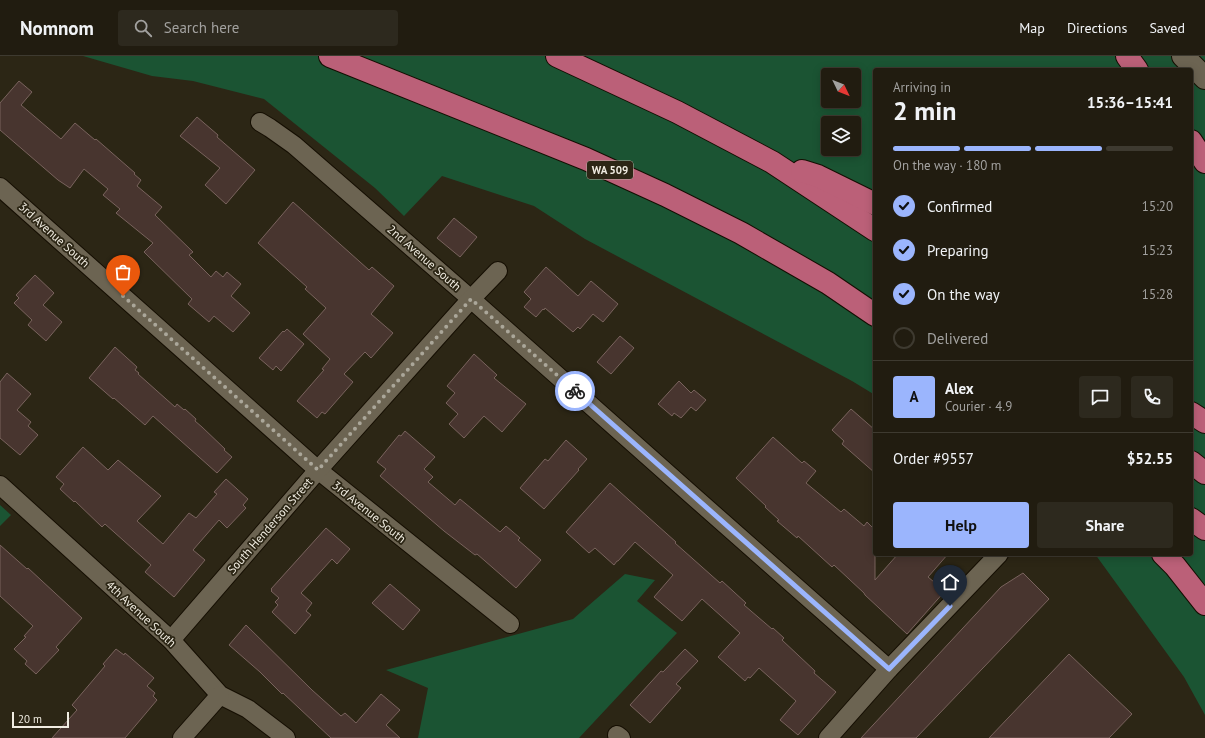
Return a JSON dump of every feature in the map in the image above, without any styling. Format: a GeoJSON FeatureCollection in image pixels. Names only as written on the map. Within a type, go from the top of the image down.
{"type":"FeatureCollection","features":[{"type":"Feature","properties":{"kind":"highway","name":"WA 509"},"geometry":{"type":"LineString","coordinates":[[330,56],[586,158],[665,195],[741,233],[828,283],[873,314]]}},
{"type":"Feature","properties":{"kind":"highway"},"geometry":{"type":"LineString","coordinates":[[557,56],[677,112],[772,162],[873,229]]}},
{"type":"Feature","properties":{"kind":"highway"},"geometry":{"type":"LineString","coordinates":[[1126,56],[1135,68]]}},
{"type":"Feature","properties":{"kind":"highway"},"geometry":{"type":"LineString","coordinates":[[1193,144],[1205,162]]}},
{"type":"Feature","properties":{"kind":"highway"},"geometry":{"type":"LineString","coordinates":[[772,162],[818,176],[873,203]]}},
{"type":"Feature","properties":{"kind":"highway"},"geometry":{"type":"LineString","coordinates":[[1193,414],[1205,422]]}},
{"type":"Feature","properties":{"kind":"highway"},"geometry":{"type":"LineString","coordinates":[[1193,464],[1205,473]]}},
{"type":"Feature","properties":{"kind":"highway"},"geometry":{"type":"LineString","coordinates":[[1193,520],[1205,529]]}},
{"type":"Feature","properties":{"kind":"highway"},"geometry":{"type":"LineString","coordinates":[[1165,556],[1205,604]]}},
{"type":"Feature","properties":{"kind":"main road"},"geometry":{"type":"LineString","coordinates":[[1183,56],[1205,78]]}},
{"type":"Feature","properties":{"kind":"street","name":"2nd Avenue South"},"geometry":{"type":"LineString","coordinates":[[260,122],[294,145],[471,299],[889,669]]}},
{"type":"Feature","properties":{"kind":"street","name":"3rd Avenue South"},"geometry":{"type":"LineString","coordinates":[[0,187],[318,470],[510,624]]}},
{"type":"Feature","properties":{"kind":"street","name":"South Henderson Street"},"geometry":{"type":"LineString","coordinates":[[171,640],[318,470],[471,299],[498,271]]}},
{"type":"Feature","properties":{"kind":"street","name":"4th Avenue South"},"geometry":{"type":"LineString","coordinates":[[0,485],[171,640],[220,695],[248,709],[279,731],[286,738]]}},
{"type":"Feature","properties":{"kind":"street"},"geometry":{"type":"LineString","coordinates":[[828,738],[889,669],[997,556]]}},
{"type":"Feature","properties":{"kind":"street"},"geometry":{"type":"LineString","coordinates":[[182,738],[220,695]]}},
{"type":"Feature","properties":{"kind":"green space"},"geometry":{"type":"Polygon","coordinates":[[[83,56],[1205,56],[1205,715],[1184,677],[1096,556],[1193,556],[1193,68],[873,68],[873,394],[852,381],[585,239],[534,206],[442,176],[404,216],[375,188],[264,99],[193,81],[152,76],[83,56]]]}},
{"type":"Feature","properties":{"kind":"green space"},"geometry":{"type":"Polygon","coordinates":[[[0,505],[11,515],[0,526],[0,505]]]}},
{"type":"Feature","properties":{"kind":"green space"},"geometry":{"type":"Polygon","coordinates":[[[625,574],[655,580],[637,601],[677,633],[579,738],[418,738],[428,688],[386,670],[573,619],[625,574]]]}},
{"type":"Feature","properties":{"kind":"building"},"geometry":{"type":"Polygon","coordinates":[[[19,81],[32,92],[21,105],[61,139],[75,123],[95,140],[96,139],[141,180],[137,186],[162,207],[155,215],[193,252],[189,255],[211,277],[216,271],[223,277],[227,272],[241,284],[231,296],[250,313],[233,332],[214,316],[209,322],[188,304],[192,299],[144,252],[153,243],[116,213],[120,209],[103,195],[108,189],[84,169],[70,188],[58,180],[0,130],[0,103],[19,81]]]}},
{"type":"Feature","properties":{"kind":"building"},"geometry":{"type":"Polygon","coordinates":[[[197,117],[218,135],[217,137],[255,170],[226,204],[205,185],[220,168],[180,136],[197,117]]]}},
{"type":"Feature","properties":{"kind":"building"},"geometry":{"type":"Polygon","coordinates":[[[293,202],[369,270],[372,267],[394,286],[371,314],[393,333],[371,358],[365,352],[344,374],[353,382],[325,414],[322,412],[317,418],[297,401],[324,370],[322,369],[330,359],[303,334],[326,308],[305,289],[307,287],[258,243],[293,202]]]}},
{"type":"Feature","properties":{"kind":"building"},"geometry":{"type":"Polygon","coordinates":[[[454,218],[477,237],[460,257],[437,238],[454,218]]]}},
{"type":"Feature","properties":{"kind":"building"},"geometry":{"type":"Polygon","coordinates":[[[546,267],[578,296],[591,281],[618,304],[603,322],[593,314],[580,329],[578,327],[573,332],[545,308],[536,317],[524,307],[531,299],[524,292],[546,267]]]}},
{"type":"Feature","properties":{"kind":"building"},"geometry":{"type":"Polygon","coordinates":[[[35,275],[54,293],[43,305],[62,322],[46,341],[28,325],[32,320],[14,303],[19,298],[16,295],[35,275]]]}},
{"type":"Feature","properties":{"kind":"building"},"geometry":{"type":"Polygon","coordinates":[[[287,329],[304,344],[281,371],[276,366],[273,370],[259,358],[283,331],[284,332],[287,329]]]}},
{"type":"Feature","properties":{"kind":"building"},"geometry":{"type":"Polygon","coordinates":[[[620,336],[634,348],[611,374],[597,362],[620,336]]]}},
{"type":"Feature","properties":{"kind":"building"},"geometry":{"type":"Polygon","coordinates":[[[115,347],[137,367],[135,370],[139,373],[138,374],[175,407],[177,404],[184,410],[185,409],[196,419],[195,421],[232,457],[217,473],[153,416],[145,425],[89,378],[115,347]]]}},
{"type":"Feature","properties":{"kind":"building"},"geometry":{"type":"Polygon","coordinates":[[[474,354],[497,375],[494,378],[526,404],[502,432],[484,416],[464,438],[449,424],[458,414],[446,403],[455,393],[447,386],[474,354]]]}},
{"type":"Feature","properties":{"kind":"building"},"geometry":{"type":"Polygon","coordinates":[[[7,373],[31,394],[17,410],[31,422],[28,426],[38,435],[20,455],[0,438],[0,382],[7,373]]]}},
{"type":"Feature","properties":{"kind":"building"},"geometry":{"type":"Polygon","coordinates":[[[679,381],[691,393],[694,390],[706,400],[696,411],[691,407],[681,418],[674,413],[672,416],[658,404],[679,381]]]}},
{"type":"Feature","properties":{"kind":"building"},"geometry":{"type":"Polygon","coordinates":[[[851,409],[873,428],[873,471],[842,444],[844,441],[832,430],[851,409]]]}},
{"type":"Feature","properties":{"kind":"building"},"geometry":{"type":"Polygon","coordinates":[[[405,431],[435,457],[424,469],[433,477],[428,482],[455,505],[460,499],[500,532],[506,526],[520,538],[518,540],[541,560],[516,588],[477,554],[475,555],[444,531],[380,476],[386,469],[377,462],[399,435],[401,436],[405,431]]]}},
{"type":"Feature","properties":{"kind":"building"},"geometry":{"type":"Polygon","coordinates":[[[773,437],[802,463],[804,461],[816,471],[806,483],[841,512],[844,509],[864,526],[867,522],[873,528],[875,580],[896,556],[946,556],[928,577],[945,591],[907,634],[834,565],[832,567],[798,536],[797,538],[777,521],[779,520],[765,507],[766,506],[736,478],[773,437]]]}},
{"type":"Feature","properties":{"kind":"building"},"geometry":{"type":"Polygon","coordinates":[[[566,440],[587,459],[544,509],[520,488],[545,459],[548,461],[566,440]]]}},
{"type":"Feature","properties":{"kind":"building"},"geometry":{"type":"Polygon","coordinates":[[[83,447],[108,470],[118,460],[161,496],[137,521],[163,544],[189,513],[196,518],[217,494],[214,492],[226,479],[248,499],[243,505],[246,508],[227,528],[219,520],[193,550],[205,560],[174,597],[145,572],[151,565],[105,524],[102,527],[60,489],[64,484],[56,477],[83,447]]]}},
{"type":"Feature","properties":{"kind":"building"},"geometry":{"type":"Polygon","coordinates":[[[610,483],[720,583],[722,581],[746,603],[744,605],[784,638],[782,640],[815,671],[814,673],[836,692],[798,735],[780,720],[796,701],[759,668],[750,678],[748,677],[745,681],[718,657],[740,633],[702,599],[682,621],[654,597],[673,575],[635,542],[614,565],[595,548],[589,553],[566,532],[610,483]]]}},
{"type":"Feature","properties":{"kind":"building"},"geometry":{"type":"Polygon","coordinates":[[[326,528],[350,549],[337,564],[332,559],[301,593],[312,603],[306,611],[311,615],[295,634],[272,612],[278,605],[275,602],[279,598],[271,591],[271,589],[326,528]]]}},
{"type":"Feature","properties":{"kind":"building"},"geometry":{"type":"Polygon","coordinates":[[[0,545],[27,569],[28,568],[82,618],[56,647],[59,650],[36,674],[25,664],[27,661],[14,649],[26,637],[24,636],[33,626],[0,596],[0,545]]]}},
{"type":"Feature","properties":{"kind":"building"},"geometry":{"type":"Polygon","coordinates":[[[1023,573],[1049,599],[916,738],[861,738],[1001,587],[1023,573]]]}},
{"type":"Feature","properties":{"kind":"building"},"geometry":{"type":"Polygon","coordinates":[[[390,584],[420,610],[403,630],[372,603],[390,584]]]}},
{"type":"Feature","properties":{"kind":"building"},"geometry":{"type":"Polygon","coordinates":[[[246,625],[312,690],[341,716],[345,713],[356,723],[381,694],[400,710],[386,725],[400,738],[331,738],[229,645],[246,625]]]}},
{"type":"Feature","properties":{"kind":"building"},"geometry":{"type":"Polygon","coordinates":[[[116,649],[124,655],[125,653],[154,678],[147,686],[155,693],[153,696],[157,700],[125,738],[52,738],[77,710],[72,705],[105,666],[103,664],[116,649]]]}},
{"type":"Feature","properties":{"kind":"building"},"geometry":{"type":"Polygon","coordinates":[[[685,649],[698,661],[676,684],[681,688],[650,723],[630,705],[661,671],[663,672],[685,649]]]}},
{"type":"Feature","properties":{"kind":"building"},"geometry":{"type":"Polygon","coordinates":[[[1069,654],[1132,714],[1109,738],[989,738],[1069,654]]]}},
{"type":"Feature","properties":{"kind":"way so far"},"geometry":{"type":"LineString","coordinates":[[123,296],[318,470],[471,299],[575,391]]}},
{"type":"Feature","properties":{"kind":"route"},"geometry":{"type":"LineString","coordinates":[[575,391],[757,554],[889,669],[950,606]]}}]}
